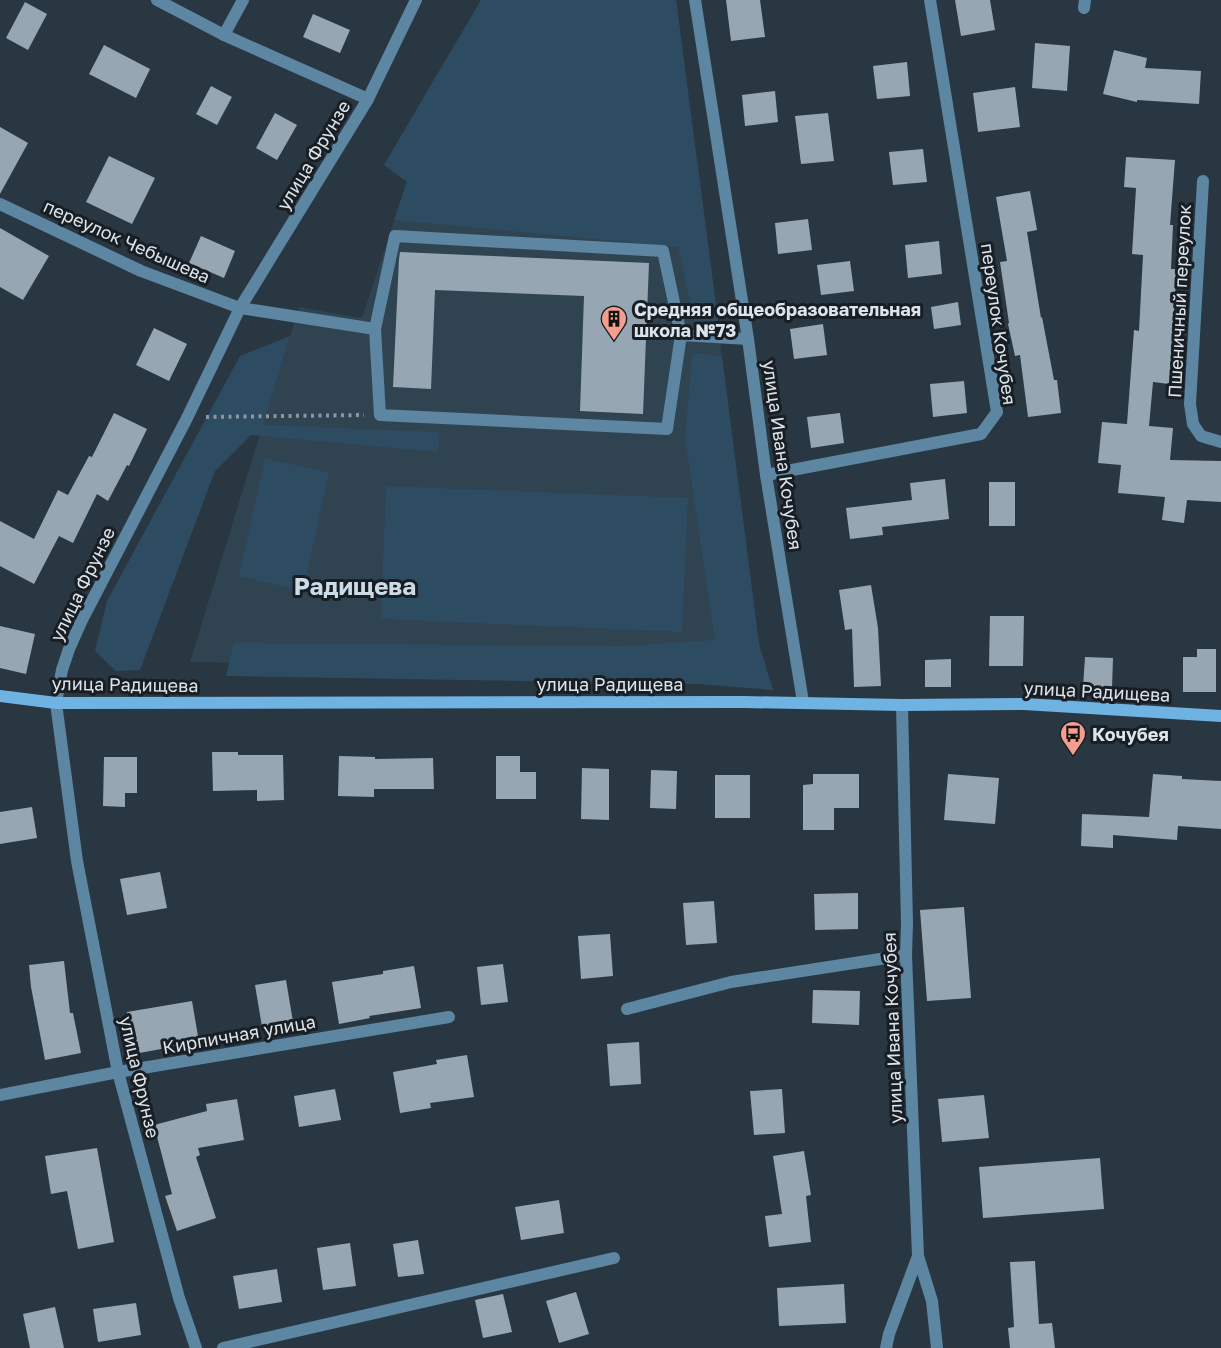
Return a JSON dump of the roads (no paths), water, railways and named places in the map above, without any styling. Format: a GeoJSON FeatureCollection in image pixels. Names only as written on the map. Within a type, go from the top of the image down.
{"type":"FeatureCollection","features":[{"type":"Feature","properties":{"kind":"main road","name":"улица Радищева"},"geometry":{"type":"LineString","coordinates":[[0,696],[57,703],[1024,704],[1221,716]]}},
{"type":"Feature","properties":{"kind":"street"},"geometry":{"type":"LineString","coordinates":[[157,0],[224,35],[368,99]]}},
{"type":"Feature","properties":{"kind":"street"},"geometry":{"type":"LineString","coordinates":[[224,35],[243,0]]}},
{"type":"Feature","properties":{"kind":"street","name":"улица Фрунзе"},"geometry":{"type":"LineString","coordinates":[[196,1348],[179,1298],[118,1072],[77,861],[57,703],[62,670],[81,622],[240,309],[368,99],[416,0]]}},
{"type":"Feature","properties":{"kind":"street","name":"улица Ивана Кочубея"},"geometry":{"type":"LineString","coordinates":[[695,0],[748,339],[766,474],[803,702]]}},
{"type":"Feature","properties":{"kind":"street","name":"переулок Кочубея"},"geometry":{"type":"LineString","coordinates":[[766,474],[981,434],[997,412],[930,0]]}},
{"type":"Feature","properties":{"kind":"street","name":"Пшеничный переулок"},"geometry":{"type":"LineString","coordinates":[[1203,181],[1190,404],[1193,424],[1201,436],[1221,441]]}},
{"type":"Feature","properties":{"kind":"street","name":"переулок Чебышева"},"geometry":{"type":"LineString","coordinates":[[0,204],[141,271],[240,309],[375,329]]}},
{"type":"Feature","properties":{"kind":"street"},"geometry":{"type":"LineString","coordinates":[[395,236],[663,251],[681,335],[667,429],[380,415],[375,329],[395,236]]}},
{"type":"Feature","properties":{"kind":"street"},"geometry":{"type":"LineString","coordinates":[[681,335],[748,339]]}},
{"type":"Feature","properties":{"kind":"street","name":"улица Ивана Кочубея"},"geometry":{"type":"LineString","coordinates":[[902,705],[906,956],[918,1256],[932,1301],[937,1348]]}},
{"type":"Feature","properties":{"kind":"street"},"geometry":{"type":"LineString","coordinates":[[627,1009],[731,982],[906,956]]}},
{"type":"Feature","properties":{"kind":"street","name":"Кирпичная улица"},"geometry":{"type":"LineString","coordinates":[[0,1095],[118,1072],[449,1017]]}},
{"type":"Feature","properties":{"kind":"street"},"geometry":{"type":"LineString","coordinates":[[886,1348],[918,1256]]}},
{"type":"Feature","properties":{"kind":"street"},"geometry":{"type":"LineString","coordinates":[[223,1348],[614,1258]]}},
{"type":"Feature","properties":{"kind":"place","name":"Средняя общеобразовательная школа №73"},"geometry":{"type":"Point","coordinates":[614,342]}},
{"type":"Feature","properties":{"kind":"place","name":"Кочубея"},"geometry":{"type":"Point","coordinates":[1073,757]}},
{"type":"Feature","properties":{"kind":"district","name":"Радищева"},"geometry":{"type":"Point","coordinates":[355,585]}}]}
